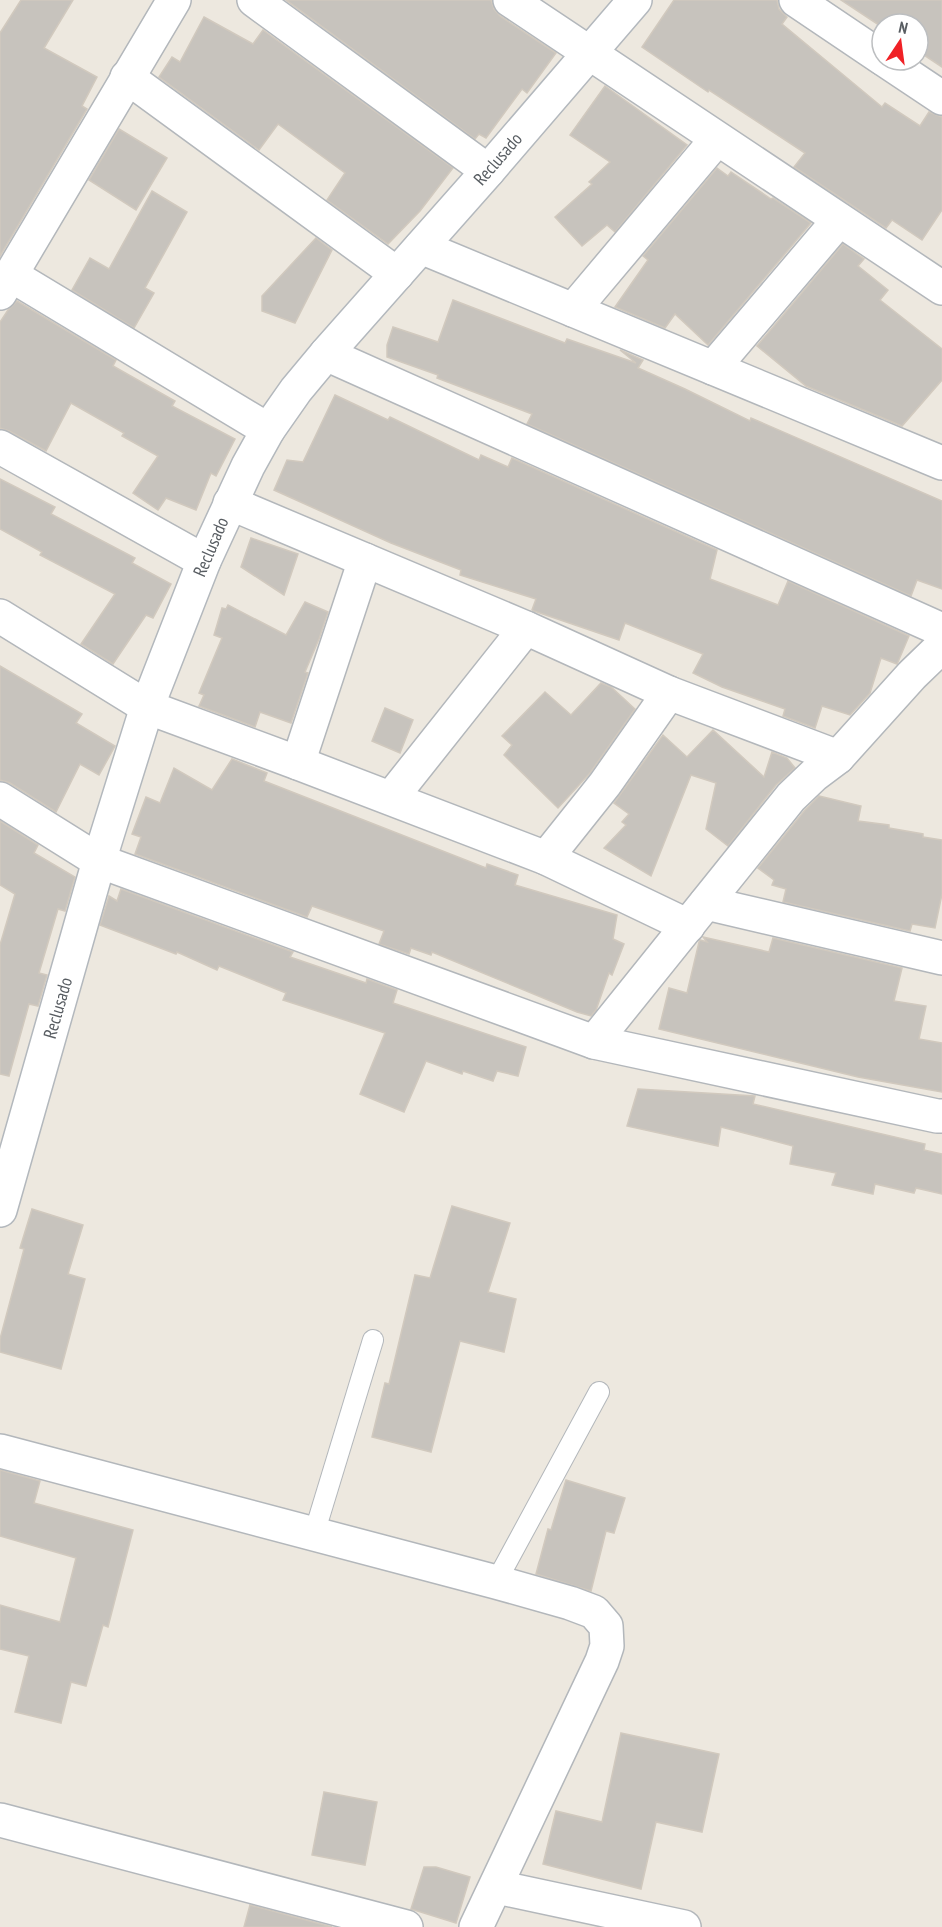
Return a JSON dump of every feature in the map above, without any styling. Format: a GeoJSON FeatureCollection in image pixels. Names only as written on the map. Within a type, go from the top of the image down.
{"type":"FeatureCollection","features":[{"type":"Feature","properties":{"kind":"street"},"geometry":{"type":"LineString","coordinates":[[174,0],[6,284],[268,430]]}},
{"type":"Feature","properties":{"kind":"street"},"geometry":{"type":"LineString","coordinates":[[254,0],[488,171]]}},
{"type":"Feature","properties":{"kind":"street"},"geometry":{"type":"LineString","coordinates":[[510,0],[942,288]]}},
{"type":"Feature","properties":{"kind":"street","name":"Reclusado"},"geometry":{"type":"LineString","coordinates":[[1,1200],[99,861],[147,707],[204,561],[230,503],[268,430],[296,390],[326,354],[635,0]]}},
{"type":"Feature","properties":{"kind":"street"},"geometry":{"type":"LineString","coordinates":[[796,0],[870,50]]}},
{"type":"Feature","properties":{"kind":"street"},"geometry":{"type":"LineString","coordinates":[[903,72],[942,98]]}},
{"type":"Feature","properties":{"kind":"street"},"geometry":{"type":"LineString","coordinates":[[127,77],[397,274]]}},
{"type":"Feature","properties":{"kind":"street"},"geometry":{"type":"LineString","coordinates":[[573,310],[717,139]]}},
{"type":"Feature","properties":{"kind":"street"},"geometry":{"type":"LineString","coordinates":[[713,368],[839,220]]}},
{"type":"Feature","properties":{"kind":"street"},"geometry":{"type":"LineString","coordinates":[[421,247],[942,463]]}},
{"type":"Feature","properties":{"kind":"street"},"geometry":{"type":"LineString","coordinates":[[326,354],[942,630]]}},
{"type":"Feature","properties":{"kind":"street"},"geometry":{"type":"LineString","coordinates":[[0,447],[204,561]]}},
{"type":"Feature","properties":{"kind":"street"},"geometry":{"type":"LineString","coordinates":[[230,503],[526,628],[669,693],[838,757]]}},
{"type":"Feature","properties":{"kind":"street"},"geometry":{"type":"LineString","coordinates":[[298,763],[365,560]]}},
{"type":"Feature","properties":{"kind":"street"},"geometry":{"type":"LineString","coordinates":[[0,616],[147,707],[697,915],[942,958]]}},
{"type":"Feature","properties":{"kind":"street"},"geometry":{"type":"LineString","coordinates":[[391,798],[526,628]]}},
{"type":"Feature","properties":{"kind":"street"},"geometry":{"type":"LineString","coordinates":[[594,1042],[791,797],[814,775],[838,757],[912,675],[942,646]]}},
{"type":"Feature","properties":{"kind":"street"},"geometry":{"type":"LineString","coordinates":[[546,858],[605,784],[669,693]]}},
{"type":"Feature","properties":{"kind":"street"},"geometry":{"type":"LineString","coordinates":[[0,799],[99,861],[594,1042],[942,1116]]}},
{"type":"Feature","properties":{"kind":"street"},"geometry":{"type":"LineString","coordinates":[[0,1451],[496,1582],[594,1612],[606,1626],[607,1646],[602,1661],[497,1887],[476,1927]]}},
{"type":"Feature","properties":{"kind":"street"},"geometry":{"type":"LineString","coordinates":[[0,1820],[406,1927]]}},
{"type":"Feature","properties":{"kind":"street"},"geometry":{"type":"LineString","coordinates":[[497,1887],[684,1927]]}},
{"type":"Feature","properties":{"kind":"lane"},"geometry":{"type":"LineString","coordinates":[[314,1534],[374,1340]]}},
{"type":"Feature","properties":{"kind":"lane"},"geometry":{"type":"LineString","coordinates":[[496,1582],[598,1392]]}},
{"type":"Feature","properties":{"kind":"building"},"geometry":{"type":"Polygon","coordinates":[[[21,0],[73,0],[44,48],[97,77],[82,106],[87,109],[0,256],[0,33],[21,0]]]}},
{"type":"Feature","properties":{"kind":"building"},"geometry":{"type":"Polygon","coordinates":[[[286,0],[491,0],[500,16],[556,53],[527,93],[522,89],[486,138],[479,134],[475,139],[286,0]]]}},
{"type":"Feature","properties":{"kind":"building"},"geometry":{"type":"Polygon","coordinates":[[[674,0],[777,0],[779,9],[787,17],[782,24],[882,107],[885,103],[920,126],[929,112],[942,117],[942,210],[922,240],[892,220],[886,228],[794,167],[805,153],[642,47],[674,0]]]}},
{"type":"Feature","properties":{"kind":"building"},"geometry":{"type":"Polygon","coordinates":[[[841,0],[942,0],[942,67],[930,59],[930,12],[870,12],[870,19],[841,0]]]}},
{"type":"Feature","properties":{"kind":"building"},"geometry":{"type":"Polygon","coordinates":[[[204,17],[253,44],[263,30],[453,168],[420,211],[388,244],[327,200],[345,173],[278,124],[259,150],[159,77],[172,57],[180,62],[204,17]]]}},
{"type":"Feature","properties":{"kind":"building"},"geometry":{"type":"Polygon","coordinates":[[[605,86],[687,145],[615,232],[607,225],[582,246],[555,217],[592,184],[589,182],[610,162],[570,135],[605,86]]]}},
{"type":"Feature","properties":{"kind":"building"},"geometry":{"type":"Polygon","coordinates":[[[119,129],[167,158],[136,210],[89,180],[119,129]]]}},
{"type":"Feature","properties":{"kind":"building"},"geometry":{"type":"Polygon","coordinates":[[[717,168],[728,176],[731,172],[811,223],[708,345],[675,314],[665,328],[615,307],[648,260],[643,256],[717,168]]]}},
{"type":"Feature","properties":{"kind":"building"},"geometry":{"type":"Polygon","coordinates":[[[152,191],[187,212],[145,288],[154,293],[134,328],[72,290],[90,258],[109,269],[152,191]]]}},
{"type":"Feature","properties":{"kind":"building"},"geometry":{"type":"Polygon","coordinates":[[[316,238],[332,250],[295,323],[262,311],[262,296],[316,238]]]}},
{"type":"Feature","properties":{"kind":"building"},"geometry":{"type":"Polygon","coordinates":[[[843,244],[864,259],[858,266],[888,290],[880,300],[942,349],[942,380],[902,426],[806,386],[757,346],[843,244]]]}},
{"type":"Feature","properties":{"kind":"building"},"geometry":{"type":"Polygon","coordinates":[[[453,300],[565,343],[567,339],[636,363],[620,350],[643,360],[638,368],[750,421],[751,418],[942,501],[942,589],[917,580],[911,596],[527,424],[532,414],[437,378],[438,375],[387,357],[387,345],[393,327],[438,342],[453,300]]]}},
{"type":"Feature","properties":{"kind":"building"},"geometry":{"type":"Polygon","coordinates":[[[17,301],[116,360],[113,366],[175,401],[172,406],[235,439],[216,476],[211,473],[196,510],[166,498],[158,510],[133,493],[158,456],[122,436],[124,433],[71,403],[46,451],[0,428],[0,322],[17,301]]]}},
{"type":"Feature","properties":{"kind":"building"},"geometry":{"type":"Polygon","coordinates":[[[335,395],[388,420],[390,417],[479,460],[481,455],[508,467],[512,458],[717,550],[710,579],[778,605],[788,581],[909,636],[898,662],[897,664],[881,658],[870,693],[850,715],[822,706],[815,728],[783,716],[785,709],[722,687],[693,673],[703,654],[625,623],[619,640],[534,611],[532,610],[536,599],[460,575],[461,570],[391,543],[274,490],[287,460],[303,462],[335,395]]]}},
{"type":"Feature","properties":{"kind":"building"},"geometry":{"type":"Polygon","coordinates":[[[0,479],[55,507],[51,514],[135,558],[132,563],[171,584],[153,618],[146,615],[113,664],[81,644],[115,594],[40,555],[42,552],[0,529],[0,479]]]}},
{"type":"Feature","properties":{"kind":"building"},"geometry":{"type":"Polygon","coordinates":[[[251,538],[298,554],[284,595],[241,567],[251,538]]]}},
{"type":"Feature","properties":{"kind":"building"},"geometry":{"type":"Polygon","coordinates":[[[305,602],[328,612],[305,672],[308,673],[291,723],[260,712],[255,727],[199,706],[204,695],[199,693],[222,638],[214,635],[222,608],[226,609],[228,605],[286,635],[305,602]]]}},
{"type":"Feature","properties":{"kind":"building"},"geometry":{"type":"Polygon","coordinates":[[[0,666],[82,714],[76,723],[115,746],[99,775],[80,764],[56,812],[10,783],[0,780],[0,666]]]}},
{"type":"Feature","properties":{"kind":"building"},"geometry":{"type":"Polygon","coordinates":[[[601,683],[611,687],[635,709],[590,773],[558,808],[504,755],[512,745],[502,736],[545,692],[571,715],[601,683]]]}},
{"type":"Feature","properties":{"kind":"building"},"geometry":{"type":"Polygon","coordinates":[[[385,708],[413,720],[400,753],[372,741],[385,708]]]}},
{"type":"Feature","properties":{"kind":"building"},"geometry":{"type":"Polygon","coordinates":[[[713,730],[764,777],[772,752],[787,758],[795,768],[776,785],[728,846],[706,829],[716,783],[691,775],[651,876],[604,848],[626,825],[622,822],[629,814],[614,803],[663,735],[687,757],[713,730]]]}},
{"type":"Feature","properties":{"kind":"building"},"geometry":{"type":"Polygon","coordinates":[[[232,759],[267,773],[264,781],[486,868],[487,864],[518,875],[515,885],[617,915],[613,939],[624,944],[612,975],[609,973],[596,1010],[591,1016],[577,1012],[432,952],[431,955],[411,948],[409,954],[379,944],[384,931],[312,906],[307,917],[135,854],[141,837],[132,834],[146,797],[160,803],[174,768],[212,790],[232,759]]]}},
{"type":"Feature","properties":{"kind":"building"},"geometry":{"type":"Polygon","coordinates":[[[819,796],[861,806],[858,821],[889,825],[889,828],[942,840],[942,894],[935,928],[912,924],[910,931],[783,902],[786,889],[772,885],[774,880],[758,868],[819,796]]]}},
{"type":"Feature","properties":{"kind":"building"},"geometry":{"type":"Polygon","coordinates":[[[0,821],[38,845],[34,853],[75,877],[65,911],[58,909],[39,973],[47,975],[38,1006],[29,1004],[9,1076],[0,1074],[0,945],[15,894],[0,885],[0,821]]]}},
{"type":"Feature","properties":{"kind":"building"},"geometry":{"type":"Polygon","coordinates":[[[121,889],[293,952],[290,957],[366,983],[367,979],[397,990],[393,1003],[526,1047],[518,1076],[497,1071],[493,1081],[463,1071],[462,1074],[426,1061],[404,1112],[360,1094],[385,1033],[283,1000],[286,993],[219,966],[217,970],[177,952],[176,954],[100,925],[109,896],[117,901],[121,889]]]}},
{"type":"Feature","properties":{"kind":"building"},"geometry":{"type":"Polygon","coordinates":[[[703,937],[769,952],[773,938],[902,968],[894,1001],[926,1006],[919,1039],[942,1043],[942,1092],[858,1077],[659,1029],[669,988],[687,993],[699,942],[700,940],[707,942],[703,937]]]}},
{"type":"Feature","properties":{"kind":"building"},"geometry":{"type":"Polygon","coordinates":[[[638,1089],[755,1096],[753,1104],[925,1144],[924,1150],[942,1154],[942,1194],[916,1188],[914,1193],[875,1184],[873,1194],[832,1185],[836,1173],[790,1164],[793,1146],[721,1127],[718,1146],[627,1126],[638,1089]]]}},
{"type":"Feature","properties":{"kind":"building"},"geometry":{"type":"Polygon","coordinates":[[[452,1206],[510,1223],[488,1292],[516,1299],[504,1352],[460,1341],[431,1452],[372,1437],[385,1383],[389,1384],[415,1275],[430,1278],[452,1206]]]}},
{"type":"Feature","properties":{"kind":"building"},"geometry":{"type":"Polygon","coordinates":[[[32,1209],[83,1225],[68,1274],[85,1279],[61,1369],[0,1352],[0,1339],[24,1249],[20,1248],[32,1209]]]}},
{"type":"Feature","properties":{"kind":"building"},"geometry":{"type":"Polygon","coordinates":[[[0,1470],[40,1481],[34,1503],[133,1530],[108,1627],[103,1625],[86,1686],[71,1682],[61,1723],[15,1712],[29,1656],[0,1649],[0,1605],[60,1622],[76,1558],[0,1536],[0,1470]]]}},
{"type":"Feature","properties":{"kind":"building"},"geometry":{"type":"Polygon","coordinates":[[[566,1480],[625,1498],[614,1533],[606,1531],[591,1591],[536,1574],[548,1529],[551,1530],[566,1480]]]}},
{"type":"Feature","properties":{"kind":"building"},"geometry":{"type":"Polygon","coordinates":[[[621,1733],[719,1754],[702,1832],[656,1822],[641,1889],[543,1864],[556,1811],[602,1822],[621,1733]]]}},
{"type":"Feature","properties":{"kind":"building"},"geometry":{"type":"Polygon","coordinates":[[[324,1792],[377,1802],[365,1865],[312,1855],[324,1792]]]}},
{"type":"Feature","properties":{"kind":"building"},"geometry":{"type":"Polygon","coordinates":[[[424,1867],[436,1867],[470,1877],[456,1923],[411,1909],[424,1867]]]}},
{"type":"Feature","properties":{"kind":"building"},"geometry":{"type":"Polygon","coordinates":[[[250,1905],[332,1927],[244,1927],[250,1905]]]}}]}
